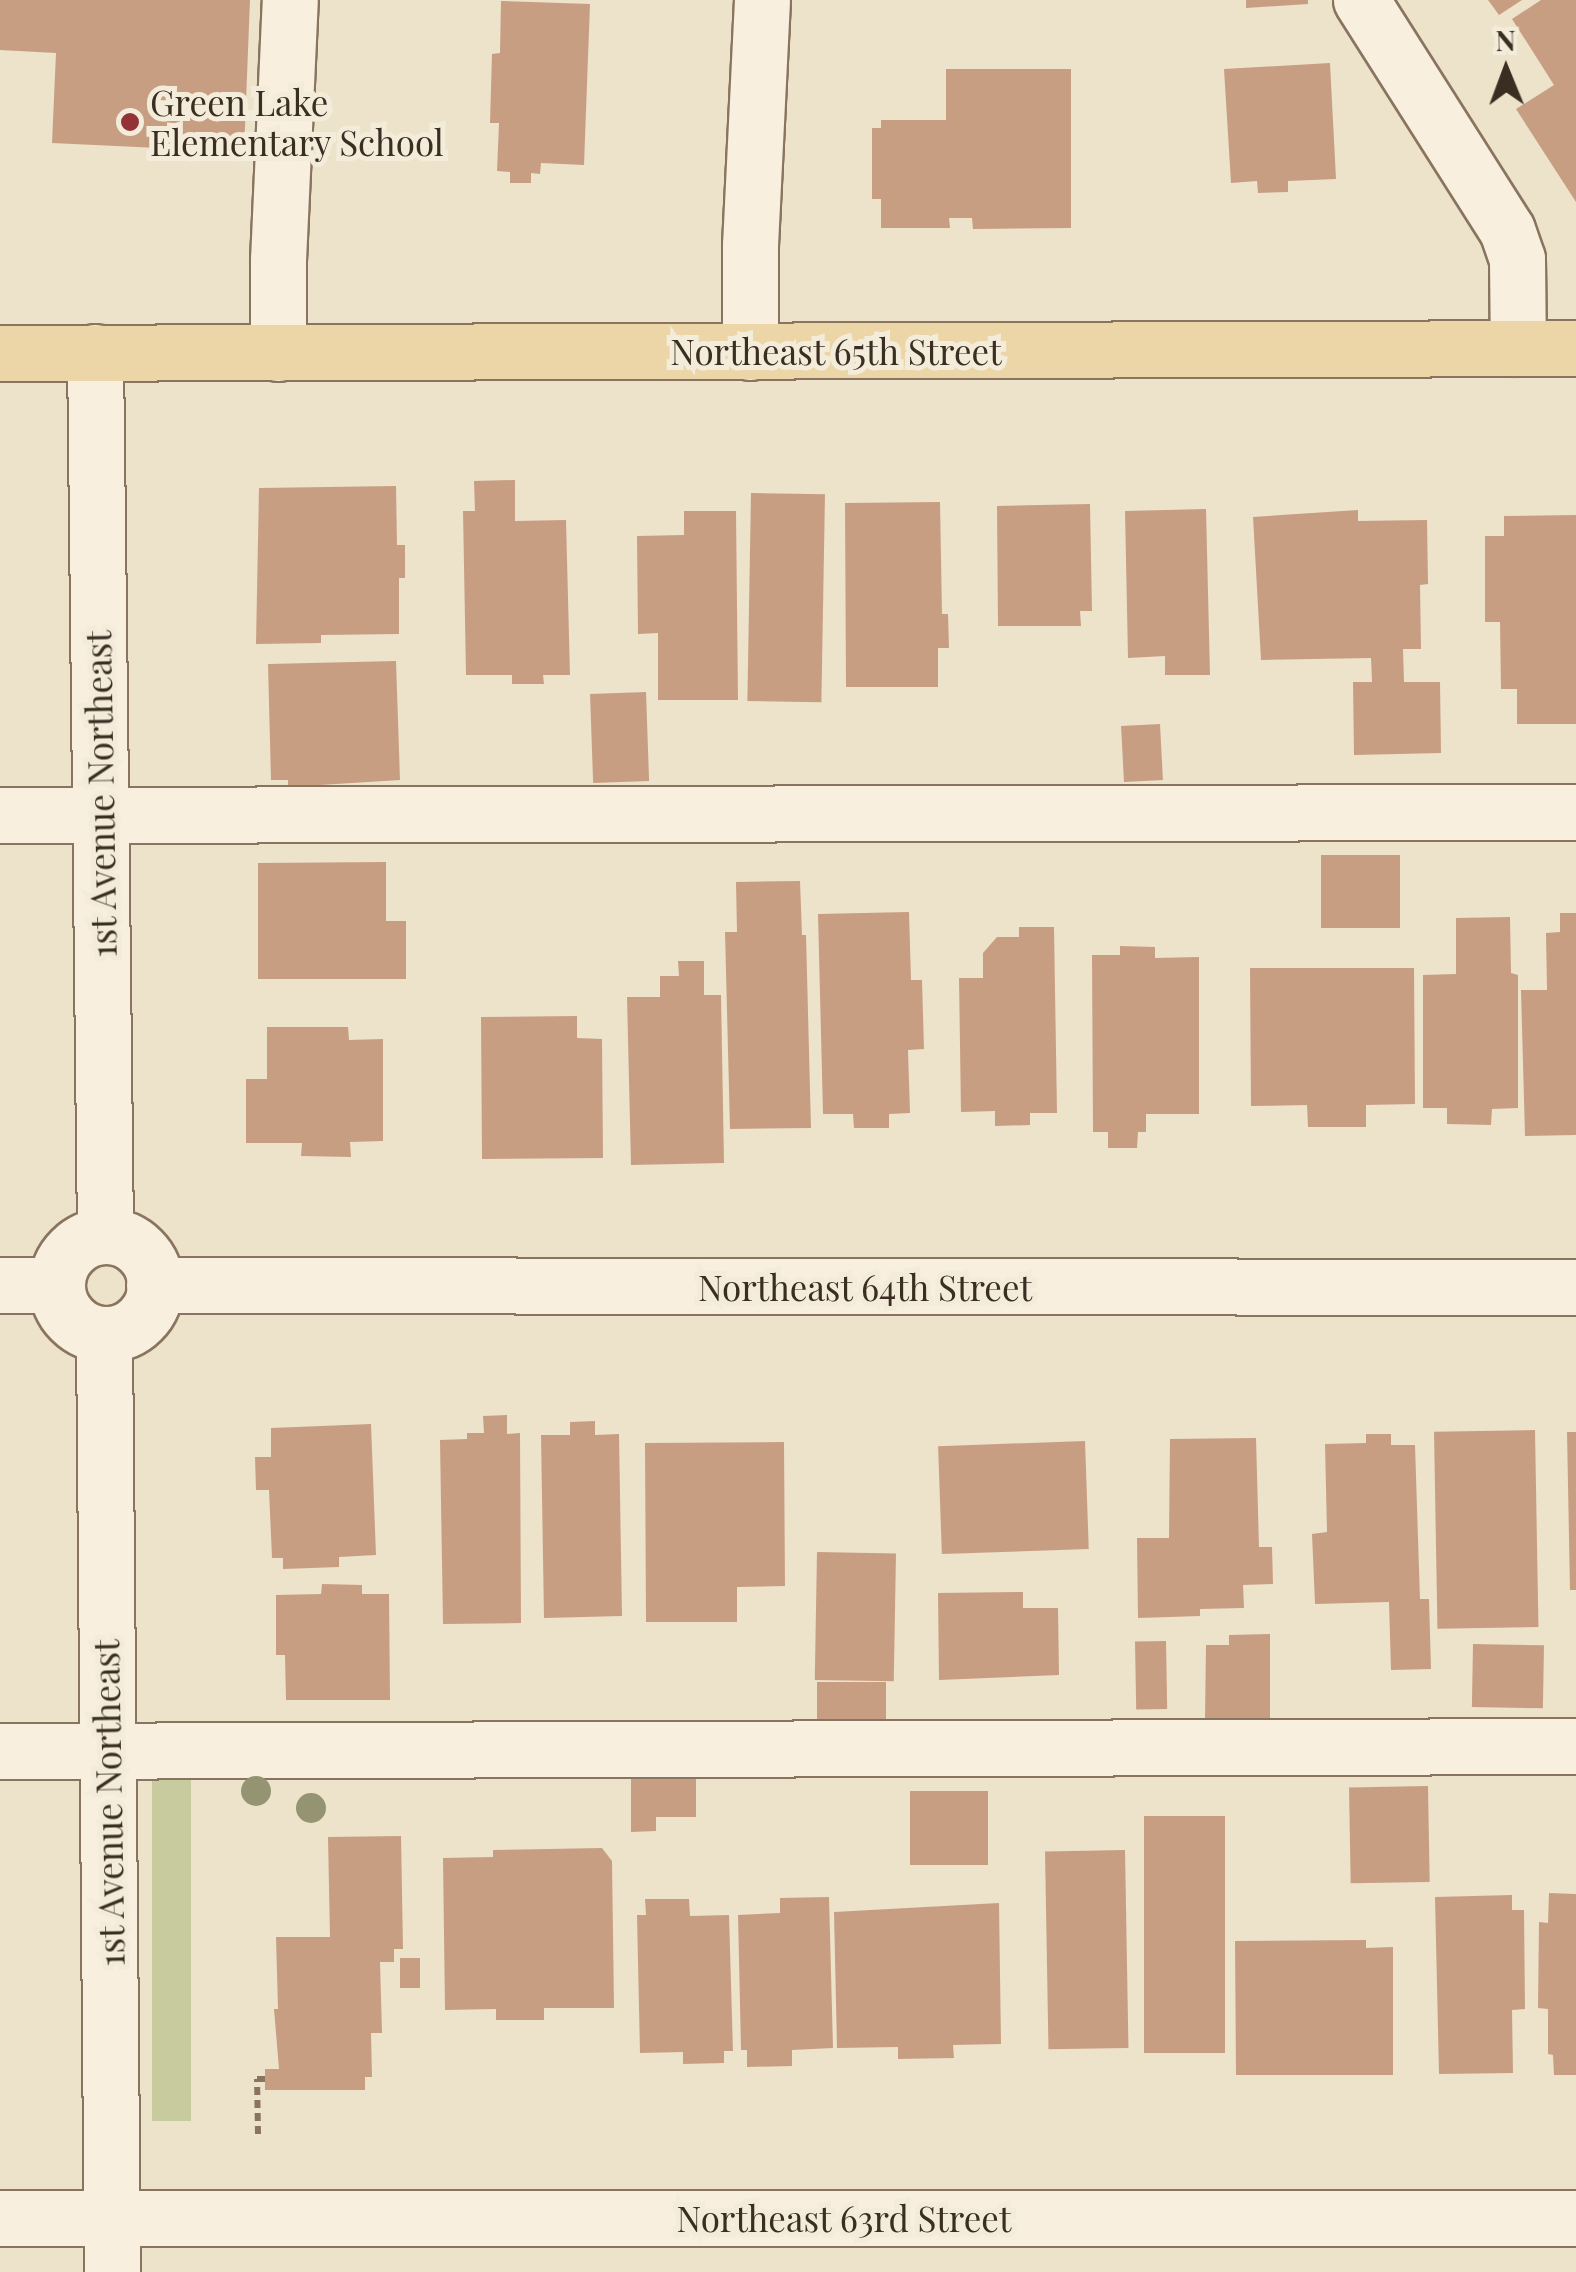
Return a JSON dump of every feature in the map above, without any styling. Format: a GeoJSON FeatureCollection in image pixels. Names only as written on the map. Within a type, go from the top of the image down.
{"type":"FeatureCollection","features":[{"type":"Feature","properties":{"kind":"main road","name":"Northeast 65th Street"},"geometry":{"type":"LineString","coordinates":[[0,352],[1576,348]]}},
{"type":"Feature","properties":{"kind":"street"},"geometry":{"type":"LineString","coordinates":[[278,353],[278,260],[290,0]]}},
{"type":"Feature","properties":{"kind":"street"},"geometry":{"type":"LineString","coordinates":[[750,352],[750,245],[762,0]]}},
{"type":"Feature","properties":{"kind":"street"},"geometry":{"type":"LineString","coordinates":[[1361,0],[1508,230],[1517,260],[1518,348]]}},
{"type":"Feature","properties":{"kind":"street","name":"1st Avenue Northeast"},"geometry":{"type":"LineString","coordinates":[[95,352],[105,1236]]}},
{"type":"Feature","properties":{"kind":"street"},"geometry":{"type":"LineString","coordinates":[[0,815],[1576,812]]}},
{"type":"Feature","properties":{"kind":"street"},"geometry":{"type":"LineString","coordinates":[[105,1236],[129,1242],[141,1252],[150,1264],[154,1285],[149,1308],[139,1321],[104,1334],[92,1333],[65,1312],[57,1284],[61,1264],[71,1250],[105,1236]]}},
{"type":"Feature","properties":{"kind":"street"},"geometry":{"type":"LineString","coordinates":[[0,1285],[57,1284]]}},
{"type":"Feature","properties":{"kind":"street","name":"Northeast 64th Street"},"geometry":{"type":"LineString","coordinates":[[154,1285],[1576,1287]]}},
{"type":"Feature","properties":{"kind":"street","name":"1st Avenue Northeast"},"geometry":{"type":"LineString","coordinates":[[104,1334],[112,2272]]}},
{"type":"Feature","properties":{"kind":"street"},"geometry":{"type":"LineString","coordinates":[[0,1751],[1576,1746]]}},
{"type":"Feature","properties":{"kind":"street","name":"Northeast 63rd Street"},"geometry":{"type":"LineString","coordinates":[[0,2218],[1576,2218]]}},
{"type":"Feature","properties":{"kind":"path"},"geometry":{"type":"LineString","coordinates":[[258,2134],[258,2079],[265,2079]]}},
{"type":"Feature","properties":{"kind":"green space"},"geometry":{"type":"Polygon","coordinates":[[[152,1775],[191,1775],[191,2121],[152,2121],[152,1775]]]}},
{"type":"Feature","properties":{"kind":"building"},"geometry":{"type":"Polygon","coordinates":[[[0,0],[250,0],[244,152],[52,143],[56,53],[0,50],[0,0]]]}},
{"type":"Feature","properties":{"kind":"building"},"geometry":{"type":"Polygon","coordinates":[[[1246,0],[1308,0],[1308,4],[1246,8],[1246,0]]]}},
{"type":"Feature","properties":{"kind":"building"},"geometry":{"type":"Polygon","coordinates":[[[1488,0],[1522,0],[1499,15],[1488,0]]]}},
{"type":"Feature","properties":{"kind":"building"},"geometry":{"type":"Polygon","coordinates":[[[1541,0],[1576,0],[1576,202],[1516,109],[1554,85],[1512,19],[1541,0]]]}},
{"type":"Feature","properties":{"kind":"building"},"geometry":{"type":"Polygon","coordinates":[[[501,1],[590,4],[584,165],[541,163],[540,174],[531,173],[531,183],[510,183],[510,172],[497,171],[499,123],[490,123],[492,54],[500,53],[501,1]]]}},
{"type":"Feature","properties":{"kind":"building"},"geometry":{"type":"Polygon","coordinates":[[[1330,63],[1336,179],[1288,181],[1288,192],[1258,193],[1257,181],[1231,183],[1224,69],[1330,63]]]}},
{"type":"Feature","properties":{"kind":"building"},"geometry":{"type":"Polygon","coordinates":[[[946,69],[1071,69],[1071,228],[973,229],[972,218],[949,218],[950,228],[881,228],[881,199],[872,199],[872,128],[881,128],[881,120],[946,120],[946,69]]]}},
{"type":"Feature","properties":{"kind":"building"},"geometry":{"type":"Polygon","coordinates":[[[515,480],[515,521],[566,520],[570,675],[543,675],[544,684],[512,684],[512,675],[466,675],[463,511],[475,511],[474,481],[515,480]]]}},
{"type":"Feature","properties":{"kind":"building"},"geometry":{"type":"Polygon","coordinates":[[[396,486],[397,545],[405,545],[405,578],[399,578],[399,634],[321,635],[321,643],[256,644],[259,488],[396,486]]]}},
{"type":"Feature","properties":{"kind":"building"},"geometry":{"type":"Polygon","coordinates":[[[751,493],[825,494],[821,702],[747,701],[751,493]]]}},
{"type":"Feature","properties":{"kind":"building"},"geometry":{"type":"Polygon","coordinates":[[[940,502],[942,614],[948,614],[949,648],[938,648],[938,687],[846,687],[845,503],[940,502]]]}},
{"type":"Feature","properties":{"kind":"building"},"geometry":{"type":"Polygon","coordinates":[[[1090,504],[1092,611],[1080,611],[1081,626],[998,626],[997,506],[1090,504]]]}},
{"type":"Feature","properties":{"kind":"building"},"geometry":{"type":"Polygon","coordinates":[[[1206,509],[1210,675],[1165,675],[1165,656],[1128,658],[1125,511],[1206,509]]]}},
{"type":"Feature","properties":{"kind":"building"},"geometry":{"type":"Polygon","coordinates":[[[1358,510],[1358,521],[1427,520],[1428,584],[1420,585],[1421,649],[1403,649],[1404,682],[1440,682],[1441,753],[1354,755],[1353,682],[1372,682],[1371,658],[1261,660],[1253,517],[1358,510]]]}},
{"type":"Feature","properties":{"kind":"building"},"geometry":{"type":"Polygon","coordinates":[[[684,511],[736,511],[738,700],[658,700],[658,633],[638,634],[637,536],[684,535],[684,511]]]}},
{"type":"Feature","properties":{"kind":"building"},"geometry":{"type":"Polygon","coordinates":[[[1576,515],[1576,724],[1517,724],[1517,689],[1501,689],[1500,622],[1485,622],[1485,536],[1504,536],[1504,516],[1576,515]]]}},
{"type":"Feature","properties":{"kind":"building"},"geometry":{"type":"Polygon","coordinates":[[[396,661],[400,780],[288,787],[288,780],[271,780],[268,664],[396,661]]]}},
{"type":"Feature","properties":{"kind":"building"},"geometry":{"type":"Polygon","coordinates":[[[646,692],[649,781],[593,783],[590,694],[646,692]]]}},
{"type":"Feature","properties":{"kind":"building"},"geometry":{"type":"Polygon","coordinates":[[[1160,724],[1163,780],[1124,782],[1121,726],[1160,724]]]}},
{"type":"Feature","properties":{"kind":"building"},"geometry":{"type":"Polygon","coordinates":[[[1321,855],[1400,855],[1400,928],[1321,928],[1321,855]]]}},
{"type":"Feature","properties":{"kind":"building"},"geometry":{"type":"Polygon","coordinates":[[[386,862],[386,921],[406,921],[406,979],[258,979],[258,863],[386,862]]]}},
{"type":"Feature","properties":{"kind":"building"},"geometry":{"type":"Polygon","coordinates":[[[800,881],[802,935],[806,935],[811,1128],[730,1129],[725,932],[737,932],[736,882],[800,881]]]}},
{"type":"Feature","properties":{"kind":"building"},"geometry":{"type":"Polygon","coordinates":[[[909,912],[911,980],[922,980],[924,1049],[908,1050],[910,1113],[889,1114],[889,1128],[854,1128],[853,1114],[823,1114],[818,914],[909,912]]]}},
{"type":"Feature","properties":{"kind":"building"},"geometry":{"type":"Polygon","coordinates":[[[1560,913],[1576,913],[1576,1135],[1525,1136],[1521,990],[1547,990],[1546,933],[1560,932],[1560,913]]]}},
{"type":"Feature","properties":{"kind":"building"},"geometry":{"type":"Polygon","coordinates":[[[1510,917],[1511,973],[1518,975],[1518,1108],[1492,1109],[1491,1125],[1447,1124],[1447,1108],[1423,1108],[1423,975],[1456,974],[1456,918],[1510,917]]]}},
{"type":"Feature","properties":{"kind":"building"},"geometry":{"type":"Polygon","coordinates":[[[1019,927],[1054,927],[1057,1113],[1030,1113],[1030,1125],[995,1126],[995,1111],[961,1112],[959,978],[983,978],[983,953],[997,937],[1019,937],[1019,927]]]}},
{"type":"Feature","properties":{"kind":"building"},"geometry":{"type":"Polygon","coordinates":[[[1120,946],[1155,947],[1155,958],[1199,957],[1199,1114],[1146,1114],[1146,1132],[1138,1132],[1137,1148],[1108,1148],[1108,1132],[1093,1132],[1092,955],[1120,955],[1120,946]]]}},
{"type":"Feature","properties":{"kind":"building"},"geometry":{"type":"Polygon","coordinates":[[[678,961],[704,961],[704,995],[721,995],[724,1163],[631,1165],[627,997],[660,997],[660,976],[679,976],[678,961]]]}},
{"type":"Feature","properties":{"kind":"building"},"geometry":{"type":"Polygon","coordinates":[[[1250,968],[1414,968],[1415,1104],[1366,1105],[1366,1127],[1308,1127],[1307,1105],[1251,1106],[1250,968]]]}},
{"type":"Feature","properties":{"kind":"building"},"geometry":{"type":"Polygon","coordinates":[[[577,1016],[577,1038],[602,1039],[603,1158],[482,1159],[481,1017],[577,1016]]]}},
{"type":"Feature","properties":{"kind":"building"},"geometry":{"type":"Polygon","coordinates":[[[267,1027],[348,1027],[349,1040],[383,1039],[383,1141],[350,1142],[351,1157],[301,1156],[302,1143],[246,1143],[246,1079],[267,1079],[267,1027]]]}},
{"type":"Feature","properties":{"kind":"building"},"geometry":{"type":"Polygon","coordinates":[[[507,1415],[507,1434],[520,1433],[521,1623],[443,1624],[440,1440],[467,1439],[467,1433],[484,1433],[483,1416],[507,1415]]]}},
{"type":"Feature","properties":{"kind":"building"},"geometry":{"type":"Polygon","coordinates":[[[595,1421],[595,1435],[619,1434],[622,1616],[544,1618],[541,1435],[570,1435],[570,1422],[595,1421]]]}},
{"type":"Feature","properties":{"kind":"building"},"geometry":{"type":"Polygon","coordinates":[[[371,1424],[376,1555],[339,1557],[339,1567],[283,1569],[283,1558],[272,1558],[269,1490],[256,1490],[255,1457],[271,1457],[271,1428],[371,1424]]]}},
{"type":"Feature","properties":{"kind":"building"},"geometry":{"type":"Polygon","coordinates":[[[1535,1430],[1538,1627],[1437,1629],[1434,1432],[1535,1430]]]}},
{"type":"Feature","properties":{"kind":"building"},"geometry":{"type":"Polygon","coordinates":[[[1567,1432],[1576,1432],[1576,1590],[1570,1590],[1567,1432]]]}},
{"type":"Feature","properties":{"kind":"building"},"geometry":{"type":"Polygon","coordinates":[[[1366,1434],[1391,1434],[1391,1445],[1415,1445],[1420,1599],[1429,1599],[1431,1669],[1391,1670],[1389,1602],[1315,1604],[1312,1534],[1327,1532],[1325,1444],[1366,1443],[1366,1434]]]}},
{"type":"Feature","properties":{"kind":"building"},"geometry":{"type":"Polygon","coordinates":[[[1256,1438],[1259,1547],[1272,1547],[1273,1584],[1243,1585],[1244,1608],[1200,1609],[1200,1616],[1138,1618],[1137,1538],[1169,1538],[1170,1439],[1256,1438]]]}},
{"type":"Feature","properties":{"kind":"building"},"geometry":{"type":"Polygon","coordinates":[[[1085,1441],[1089,1549],[942,1554],[938,1446],[1085,1441]]]}},
{"type":"Feature","properties":{"kind":"building"},"geometry":{"type":"Polygon","coordinates":[[[784,1442],[785,1586],[737,1587],[737,1622],[646,1622],[645,1443],[784,1442]]]}},
{"type":"Feature","properties":{"kind":"building"},"geometry":{"type":"Polygon","coordinates":[[[817,1552],[896,1553],[894,1681],[815,1680],[817,1552]]]}},
{"type":"Feature","properties":{"kind":"building"},"geometry":{"type":"Polygon","coordinates":[[[322,1584],[362,1585],[362,1594],[389,1594],[390,1700],[286,1700],[285,1655],[276,1655],[276,1595],[321,1594],[322,1584]]]}},
{"type":"Feature","properties":{"kind":"building"},"geometry":{"type":"Polygon","coordinates":[[[1023,1592],[1023,1608],[1058,1608],[1059,1675],[939,1680],[938,1593],[1023,1592]]]}},
{"type":"Feature","properties":{"kind":"building"},"geometry":{"type":"Polygon","coordinates":[[[1270,1634],[1270,1718],[1205,1719],[1206,1645],[1229,1645],[1229,1635],[1270,1634]]]}},
{"type":"Feature","properties":{"kind":"building"},"geometry":{"type":"Polygon","coordinates":[[[1166,1641],[1167,1709],[1136,1710],[1135,1642],[1166,1641]]]}},
{"type":"Feature","properties":{"kind":"building"},"geometry":{"type":"Polygon","coordinates":[[[1473,1644],[1544,1645],[1543,1708],[1472,1707],[1473,1644]]]}},
{"type":"Feature","properties":{"kind":"building"},"geometry":{"type":"Polygon","coordinates":[[[817,1682],[886,1682],[886,1724],[817,1724],[817,1682]]]}},
{"type":"Feature","properties":{"kind":"building"},"geometry":{"type":"Polygon","coordinates":[[[696,1773],[696,1817],[656,1817],[656,1831],[631,1832],[631,1774],[696,1773]]]}},
{"type":"Feature","properties":{"kind":"building"},"geometry":{"type":"Polygon","coordinates":[[[1428,1786],[1430,1882],[1351,1883],[1349,1787],[1428,1786]]]}},
{"type":"Feature","properties":{"kind":"building"},"geometry":{"type":"Polygon","coordinates":[[[910,1791],[988,1791],[988,1865],[910,1865],[910,1791]]]}},
{"type":"Feature","properties":{"kind":"building"},"geometry":{"type":"Polygon","coordinates":[[[1144,1816],[1225,1816],[1225,2053],[1144,2053],[1144,1816]]]}},
{"type":"Feature","properties":{"kind":"building"},"geometry":{"type":"Polygon","coordinates":[[[401,1836],[403,1949],[394,1949],[394,1962],[380,1962],[382,2033],[371,2033],[372,2077],[365,2077],[365,2090],[265,2090],[265,2069],[279,2069],[274,2009],[278,2009],[276,1937],[330,1937],[328,1837],[401,1836]]]}},
{"type":"Feature","properties":{"kind":"building"},"geometry":{"type":"Polygon","coordinates":[[[602,1848],[612,1861],[614,2008],[544,2008],[544,2020],[496,2020],[496,2009],[445,2010],[443,1858],[493,1857],[493,1850],[602,1848]]]}},
{"type":"Feature","properties":{"kind":"building"},"geometry":{"type":"Polygon","coordinates":[[[1125,1850],[1128,2048],[1048,2049],[1045,1851],[1125,1850]]]}},
{"type":"Feature","properties":{"kind":"building"},"geometry":{"type":"Polygon","coordinates":[[[1549,1893],[1576,1894],[1576,2075],[1554,2075],[1553,2055],[1548,2054],[1548,2009],[1538,2008],[1539,1922],[1548,1923],[1549,1893]]]}},
{"type":"Feature","properties":{"kind":"building"},"geometry":{"type":"Polygon","coordinates":[[[1512,1895],[1512,1910],[1524,1910],[1525,2009],[1512,2010],[1513,2073],[1439,2074],[1435,1897],[1512,1895]]]}},
{"type":"Feature","properties":{"kind":"building"},"geometry":{"type":"Polygon","coordinates":[[[829,1897],[833,2048],[792,2050],[792,2066],[747,2067],[747,2050],[741,2050],[738,1915],[780,1913],[780,1898],[829,1897]]]}},
{"type":"Feature","properties":{"kind":"building"},"geometry":{"type":"Polygon","coordinates":[[[645,1899],[689,1899],[690,1916],[729,1915],[733,2051],[724,2051],[724,2063],[683,2064],[683,2052],[640,2053],[637,1915],[646,1915],[645,1899]]]}},
{"type":"Feature","properties":{"kind":"building"},"geometry":{"type":"Polygon","coordinates":[[[999,1903],[1001,2044],[953,2045],[954,2058],[898,2059],[898,2047],[837,2048],[834,1912],[999,1903]]]}},
{"type":"Feature","properties":{"kind":"building"},"geometry":{"type":"Polygon","coordinates":[[[1366,1940],[1366,1948],[1393,1947],[1393,2075],[1236,2075],[1235,1941],[1366,1940]]]}},
{"type":"Feature","properties":{"kind":"building"},"geometry":{"type":"Polygon","coordinates":[[[400,1958],[420,1958],[420,1988],[400,1988],[400,1958]]]}},
{"type":"Feature","properties":{"kind":"place","name":"Green Lake Elementary School"},"geometry":{"type":"Point","coordinates":[130,122]}}]}
